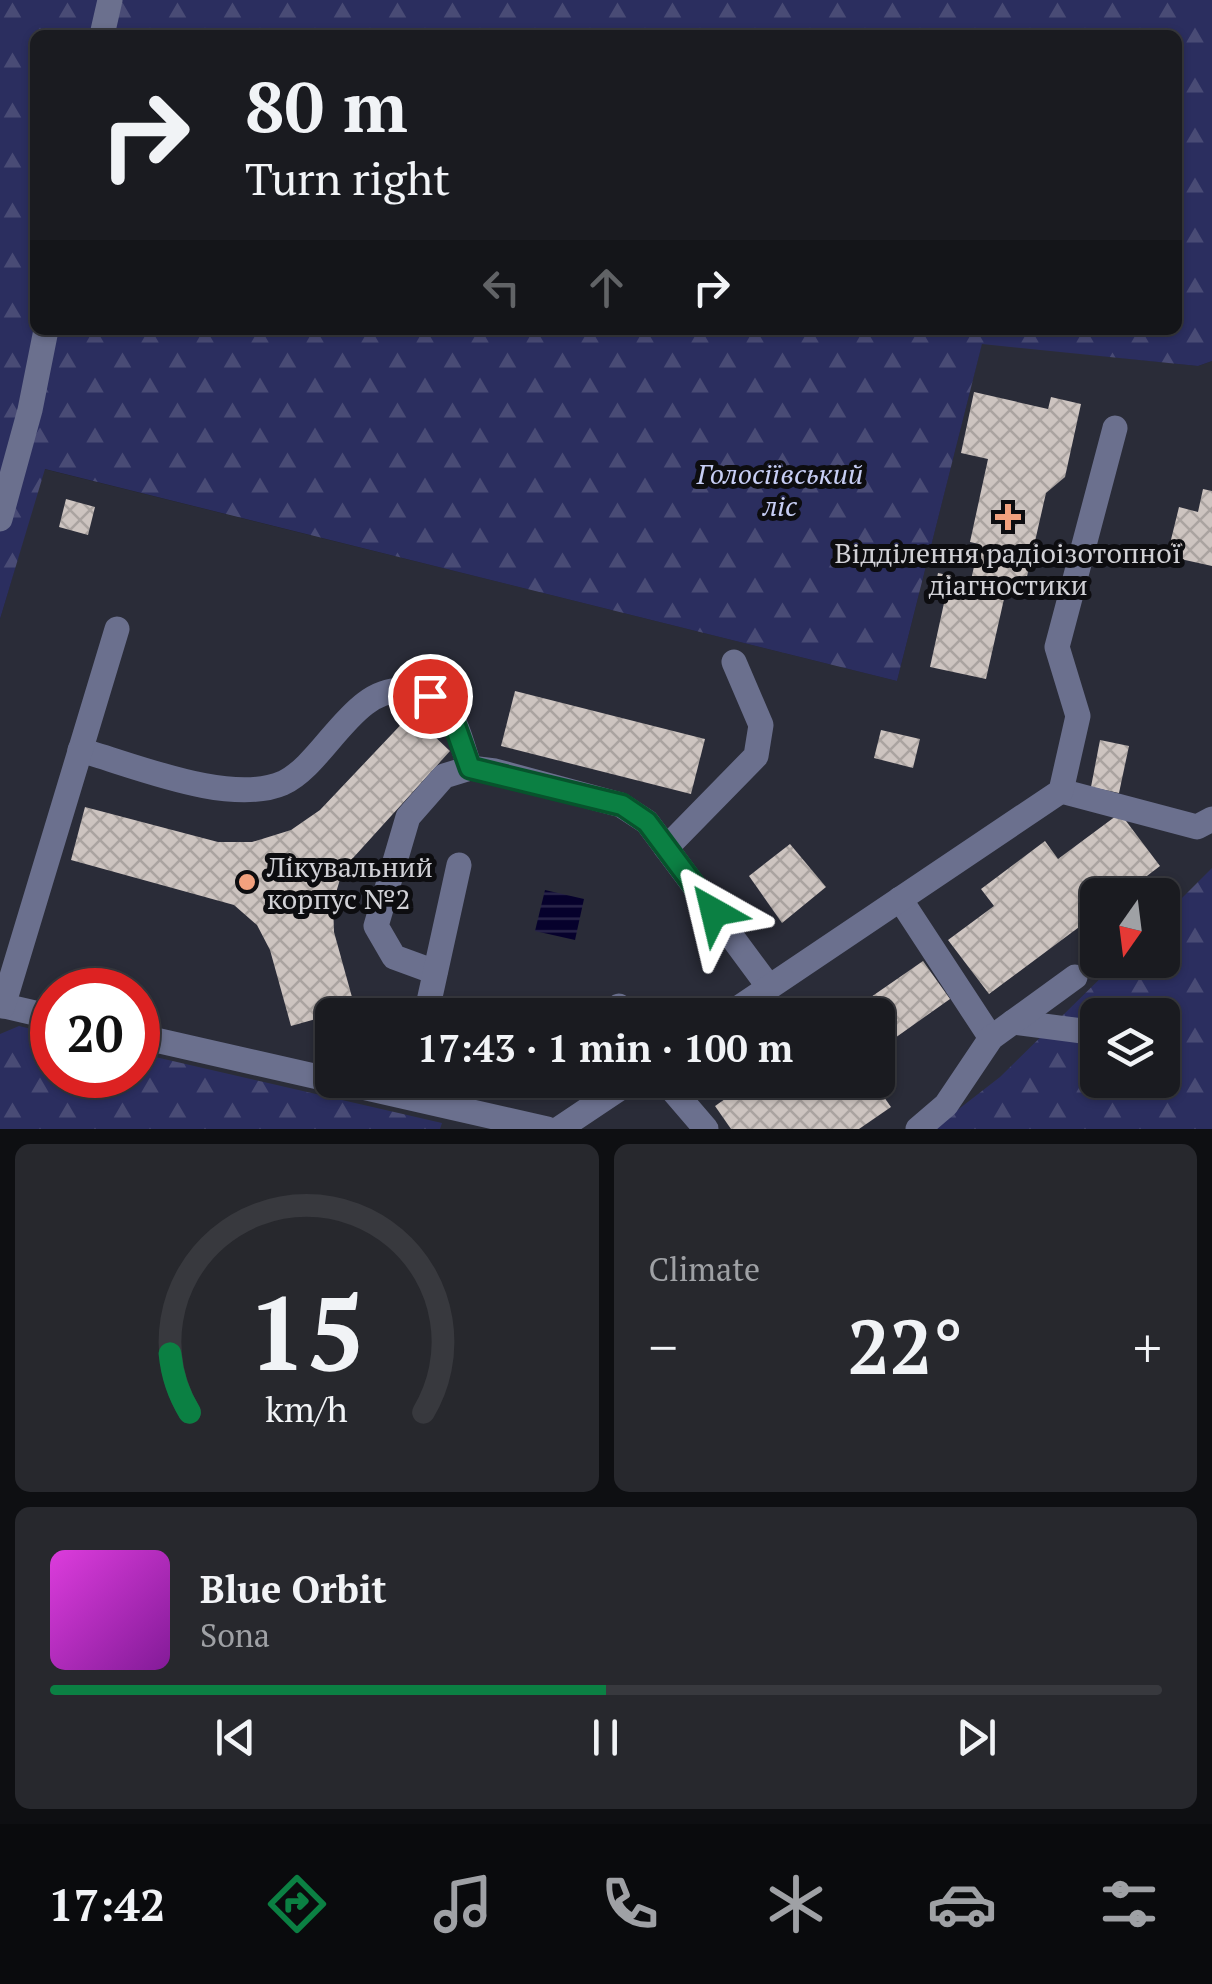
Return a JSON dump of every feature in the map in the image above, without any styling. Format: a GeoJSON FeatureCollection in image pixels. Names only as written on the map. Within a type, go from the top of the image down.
{"type":"FeatureCollection","features":[{"type":"Feature","properties":{"kind":"lane"},"geometry":{"type":"LineString","coordinates":[[103,30],[110,0]]}},
{"type":"Feature","properties":{"kind":"lane"},"geometry":{"type":"LineString","coordinates":[[0,519],[30,410],[45,335]]}},
{"type":"Feature","properties":{"kind":"lane"},"geometry":{"type":"LineString","coordinates":[[754,998],[1061,791],[1078,716],[1057,647],[1115,428]]}},
{"type":"Feature","properties":{"kind":"lane"},"geometry":{"type":"LineString","coordinates":[[30,1012],[1,1005],[117,628]]}},
{"type":"Feature","properties":{"kind":"lane"},"geometry":{"type":"LineString","coordinates":[[666,848],[756,756],[761,725],[734,662]]}},
{"type":"Feature","properties":{"kind":"lane"},"geometry":{"type":"LineString","coordinates":[[80,750],[212,787],[249,790],[284,782],[380,693],[403,690],[430,696],[449,709],[470,768]]}},
{"type":"Feature","properties":{"kind":"lane"},"geometry":{"type":"LineString","coordinates":[[436,972],[394,957],[376,926],[408,817],[444,776],[470,768],[622,805],[647,822],[770,987]]}},
{"type":"Feature","properties":{"kind":"lane"},"geometry":{"type":"LineString","coordinates":[[1061,791],[1207,826]]}},
{"type":"Feature","properties":{"kind":"lane"},"geometry":{"type":"LineString","coordinates":[[430,998],[459,865]]}},
{"type":"Feature","properties":{"kind":"lane"},"geometry":{"type":"LineString","coordinates":[[900,899],[1002,1030]]}},
{"type":"Feature","properties":{"kind":"lane"},"geometry":{"type":"LineString","coordinates":[[918,1129],[946,1105],[1002,1030],[1075,978]]}},
{"type":"Feature","properties":{"kind":"lane"},"geometry":{"type":"LineString","coordinates":[[1002,1030],[1080,1032]]}},
{"type":"Feature","properties":{"kind":"lane"},"geometry":{"type":"LineString","coordinates":[[160,1040],[315,1070]]}},
{"type":"Feature","properties":{"kind":"lane"},"geometry":{"type":"LineString","coordinates":[[441,1098],[547,1129]]}},
{"type":"Feature","properties":{"kind":"lane"},"geometry":{"type":"LineString","coordinates":[[558,1129],[605,1098]]}},
{"type":"Feature","properties":{"kind":"lane"},"geometry":{"type":"LineString","coordinates":[[679,1098],[706,1129]]}},
{"type":"Feature","properties":{"kind":"shaded area"},"geometry":{"type":"Polygon","coordinates":[[[982,343],[1198,366],[1212,361],[1212,1129],[0,1129],[0,619],[44,469],[897,681],[982,343]]]}},
{"type":"Feature","properties":{"kind":"shaded area"},"geometry":{"type":"Polygon","coordinates":[[[545,890],[584,899],[575,940],[535,931],[545,890]]]}},
{"type":"Feature","properties":{"kind":"green space","name":"Голосіївський ліс"},"geometry":{"type":"Polygon","coordinates":[[[0,0],[1212,0],[1212,361],[1198,366],[982,344],[897,681],[45,469],[0,619],[0,0]]]}},
{"type":"Feature","properties":{"kind":"green space"},"geometry":{"type":"Polygon","coordinates":[[[1212,868],[1212,1129],[933,1129],[1000,1077],[1080,998],[1080,1098],[1180,1098],[1180,998],[1080,998],[1101,978],[1180,978],[1180,900],[1212,868]]]}},
{"type":"Feature","properties":{"kind":"green space"},"geometry":{"type":"Polygon","coordinates":[[[19,1026],[30,1029],[30,1098],[160,1098],[160,1058],[315,1094],[315,1098],[333,1098],[442,1123],[440,1129],[0,1129],[0,1034],[19,1026]]]}},
{"type":"Feature","properties":{"kind":"building","name":"Відділення радіоізотопної діагностики"},"geometry":{"type":"Polygon","coordinates":[[[974,392],[1048,409],[1051,397],[1081,404],[1065,477],[1046,493],[1023,594],[1006,590],[986,679],[930,667],[946,594],[934,591],[938,573],[971,580],[979,544],[970,542],[988,459],[961,453],[974,392]]]}},
{"type":"Feature","properties":{"kind":"building"},"geometry":{"type":"Polygon","coordinates":[[[1203,489],[1212,491],[1212,566],[1167,556],[1179,507],[1198,512],[1203,489]]]}},
{"type":"Feature","properties":{"kind":"building"},"geometry":{"type":"Polygon","coordinates":[[[66,499],[95,507],[88,535],[59,527],[66,499]]]}},
{"type":"Feature","properties":{"kind":"building"},"geometry":{"type":"Polygon","coordinates":[[[515,691],[705,739],[691,794],[501,746],[515,691]]]}},
{"type":"Feature","properties":{"kind":"building","name":"Лікувальний корпус №2"},"geometry":{"type":"Polygon","coordinates":[[[411,714],[450,751],[343,869],[333,903],[334,932],[352,998],[315,998],[315,1019],[291,1026],[270,950],[257,925],[234,905],[71,860],[85,807],[218,842],[252,842],[291,830],[320,810],[411,714]]]}},
{"type":"Feature","properties":{"kind":"building"},"geometry":{"type":"Polygon","coordinates":[[[881,730],[920,739],[913,768],[874,758],[881,730]]]}},
{"type":"Feature","properties":{"kind":"building"},"geometry":{"type":"Polygon","coordinates":[[[1100,740],[1129,746],[1119,793],[1091,787],[1100,740]]]}},
{"type":"Feature","properties":{"kind":"building"},"geometry":{"type":"Polygon","coordinates":[[[1120,813],[1160,866],[1144,878],[1080,878],[1080,926],[989,994],[948,940],[994,906],[981,889],[1045,841],[1058,859],[1120,813]]]}},
{"type":"Feature","properties":{"kind":"building"},"geometry":{"type":"Polygon","coordinates":[[[790,844],[826,887],[782,923],[749,876],[790,844]]]}},
{"type":"Feature","properties":{"kind":"building"},"geometry":{"type":"Polygon","coordinates":[[[923,961],[950,999],[895,1038],[895,998],[870,998],[923,961]]]}},
{"type":"Feature","properties":{"kind":"building"},"geometry":{"type":"Polygon","coordinates":[[[726,1098],[885,1098],[891,1107],[859,1129],[731,1129],[715,1106],[726,1098]]]}},
{"type":"Feature","properties":{"kind":"place","name":"Відділення радіоізотопної діагностики"},"geometry":{"type":"Point","coordinates":[1008,517]}},
{"type":"Feature","properties":{"kind":"place","name":"Лікувальний корпус №2"},"geometry":{"type":"Point","coordinates":[247,882]}},
{"type":"Feature","properties":{"kind":"route"},"geometry":{"type":"LineString","coordinates":[[430,696],[449,709],[470,768],[622,805],[647,822],[714,912]]}}]}
